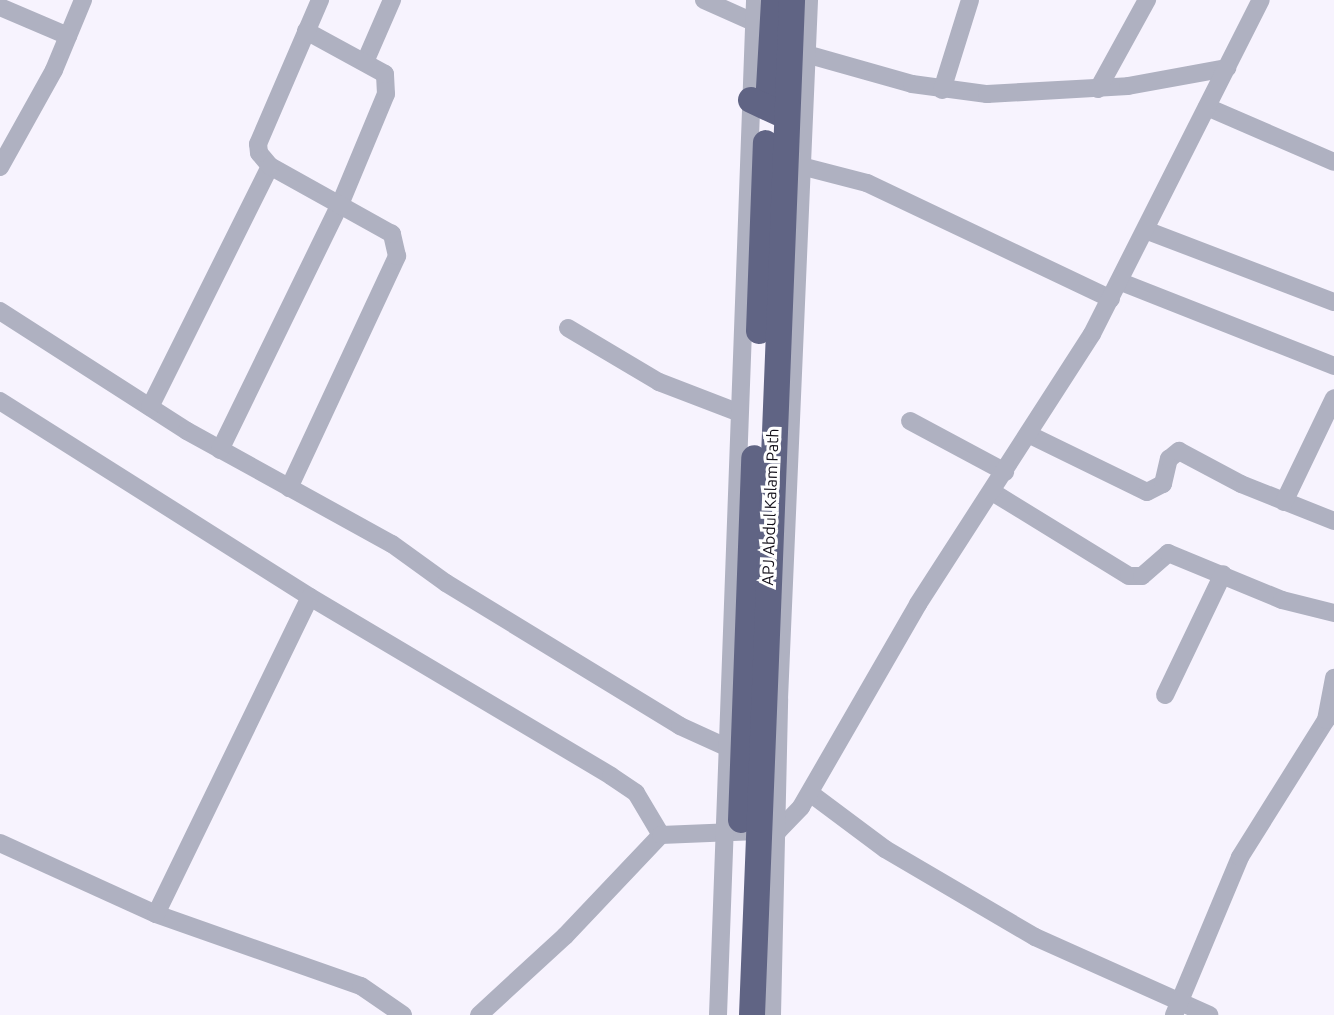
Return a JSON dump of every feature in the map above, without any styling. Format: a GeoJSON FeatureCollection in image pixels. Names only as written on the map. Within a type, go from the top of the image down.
{"type":"FeatureCollection","features":[{"type":"Feature","properties":{"kind":"highway","name":"APJ Abdul Kalam Path"},"geometry":{"type":"LineString","coordinates":[[752,1015],[750,832],[768,108],[774,0]]}},
{"type":"Feature","properties":{"kind":"highway","name":"APJ Abdul Kalam Path"},"geometry":{"type":"LineString","coordinates":[[772,28],[792,0]]}},
{"type":"Feature","properties":{"kind":"highway","name":"APJ Abdul Kalam Path"},"geometry":{"type":"LineString","coordinates":[[735,1015],[750,832]]}},
{"type":"Feature","properties":{"kind":"street"},"geometry":{"type":"LineString","coordinates":[[0,167],[68,36],[83,0]]}},
{"type":"Feature","properties":{"kind":"street"},"geometry":{"type":"LineString","coordinates":[[289,488],[397,256],[392,234],[341,202],[270,166],[258,144],[320,0]]}},
{"type":"Feature","properties":{"kind":"street"},"geometry":{"type":"LineString","coordinates":[[365,62],[392,0]]}},
{"type":"Feature","properties":{"kind":"street"},"geometry":{"type":"LineString","coordinates":[[704,0],[772,28]]}},
{"type":"Feature","properties":{"kind":"street"},"geometry":{"type":"LineString","coordinates":[[755,0],[772,28],[768,108],[737,412],[726,747],[750,832],[772,1015]]}},
{"type":"Feature","properties":{"kind":"street"},"geometry":{"type":"LineString","coordinates":[[718,1015],[750,832],[801,166],[809,0]]}},
{"type":"Feature","properties":{"kind":"street"},"geometry":{"type":"LineString","coordinates":[[942,90],[970,0]]}},
{"type":"Feature","properties":{"kind":"street"},"geometry":{"type":"LineString","coordinates":[[1098,89],[1147,0]]}},
{"type":"Feature","properties":{"kind":"street"},"geometry":{"type":"LineString","coordinates":[[479,1015],[565,936],[661,835],[750,832],[810,793],[918,604],[994,493],[1121,282],[1261,0]]}},
{"type":"Feature","properties":{"kind":"street"},"geometry":{"type":"LineString","coordinates":[[0,7],[68,36]]}},
{"type":"Feature","properties":{"kind":"street"},"geometry":{"type":"LineString","coordinates":[[220,450],[341,202],[386,94],[385,74],[306,32]]}},
{"type":"Feature","properties":{"kind":"street"},"geometry":{"type":"LineString","coordinates":[[806,54],[942,90],[1006,94],[1098,89],[1227,68]]}},
{"type":"Feature","properties":{"kind":"street"},"geometry":{"type":"LineString","coordinates":[[1207,107],[1334,162]]}},
{"type":"Feature","properties":{"kind":"street"},"geometry":{"type":"LineString","coordinates":[[150,407],[270,166]]}},
{"type":"Feature","properties":{"kind":"street"},"geometry":{"type":"LineString","coordinates":[[801,166],[867,183],[1111,299]]}},
{"type":"Feature","properties":{"kind":"street"},"geometry":{"type":"LineString","coordinates":[[1148,231],[1334,302]]}},
{"type":"Feature","properties":{"kind":"street"},"geometry":{"type":"LineString","coordinates":[[1121,282],[1334,366]]}},
{"type":"Feature","properties":{"kind":"street"},"geometry":{"type":"LineString","coordinates":[[0,311],[220,450],[392,544],[446,583],[680,726],[726,747]]}},
{"type":"Feature","properties":{"kind":"street"},"geometry":{"type":"LineString","coordinates":[[568,328],[659,382],[737,412]]}},
{"type":"Feature","properties":{"kind":"street"},"geometry":{"type":"LineString","coordinates":[[1284,502],[1334,398]]}},
{"type":"Feature","properties":{"kind":"street"},"geometry":{"type":"LineString","coordinates":[[0,401],[310,597],[611,776],[636,793],[661,835]]}},
{"type":"Feature","properties":{"kind":"street"},"geometry":{"type":"LineString","coordinates":[[909,421],[1005,472]]}},
{"type":"Feature","properties":{"kind":"street"},"geometry":{"type":"LineString","coordinates":[[1028,434],[1147,492],[1163,484],[1169,459],[1179,451],[1284,502],[1334,521]]}},
{"type":"Feature","properties":{"kind":"street"},"geometry":{"type":"LineString","coordinates":[[994,493],[1129,576],[1142,576],[1168,553],[1282,600],[1334,613]]}},
{"type":"Feature","properties":{"kind":"street"},"geometry":{"type":"LineString","coordinates":[[1165,695],[1223,574]]}},
{"type":"Feature","properties":{"kind":"street"},"geometry":{"type":"LineString","coordinates":[[156,914],[310,597]]}},
{"type":"Feature","properties":{"kind":"street"},"geometry":{"type":"LineString","coordinates":[[1177,1009],[1240,857],[1271,802],[1300,767],[1331,707],[1334,678]]}},
{"type":"Feature","properties":{"kind":"street"},"geometry":{"type":"LineString","coordinates":[[810,793],[950,889],[1064,952],[1177,1009],[1209,1015]]}},
{"type":"Feature","properties":{"kind":"street"},"geometry":{"type":"LineString","coordinates":[[0,843],[156,914],[362,986],[403,1015]]}}]}
